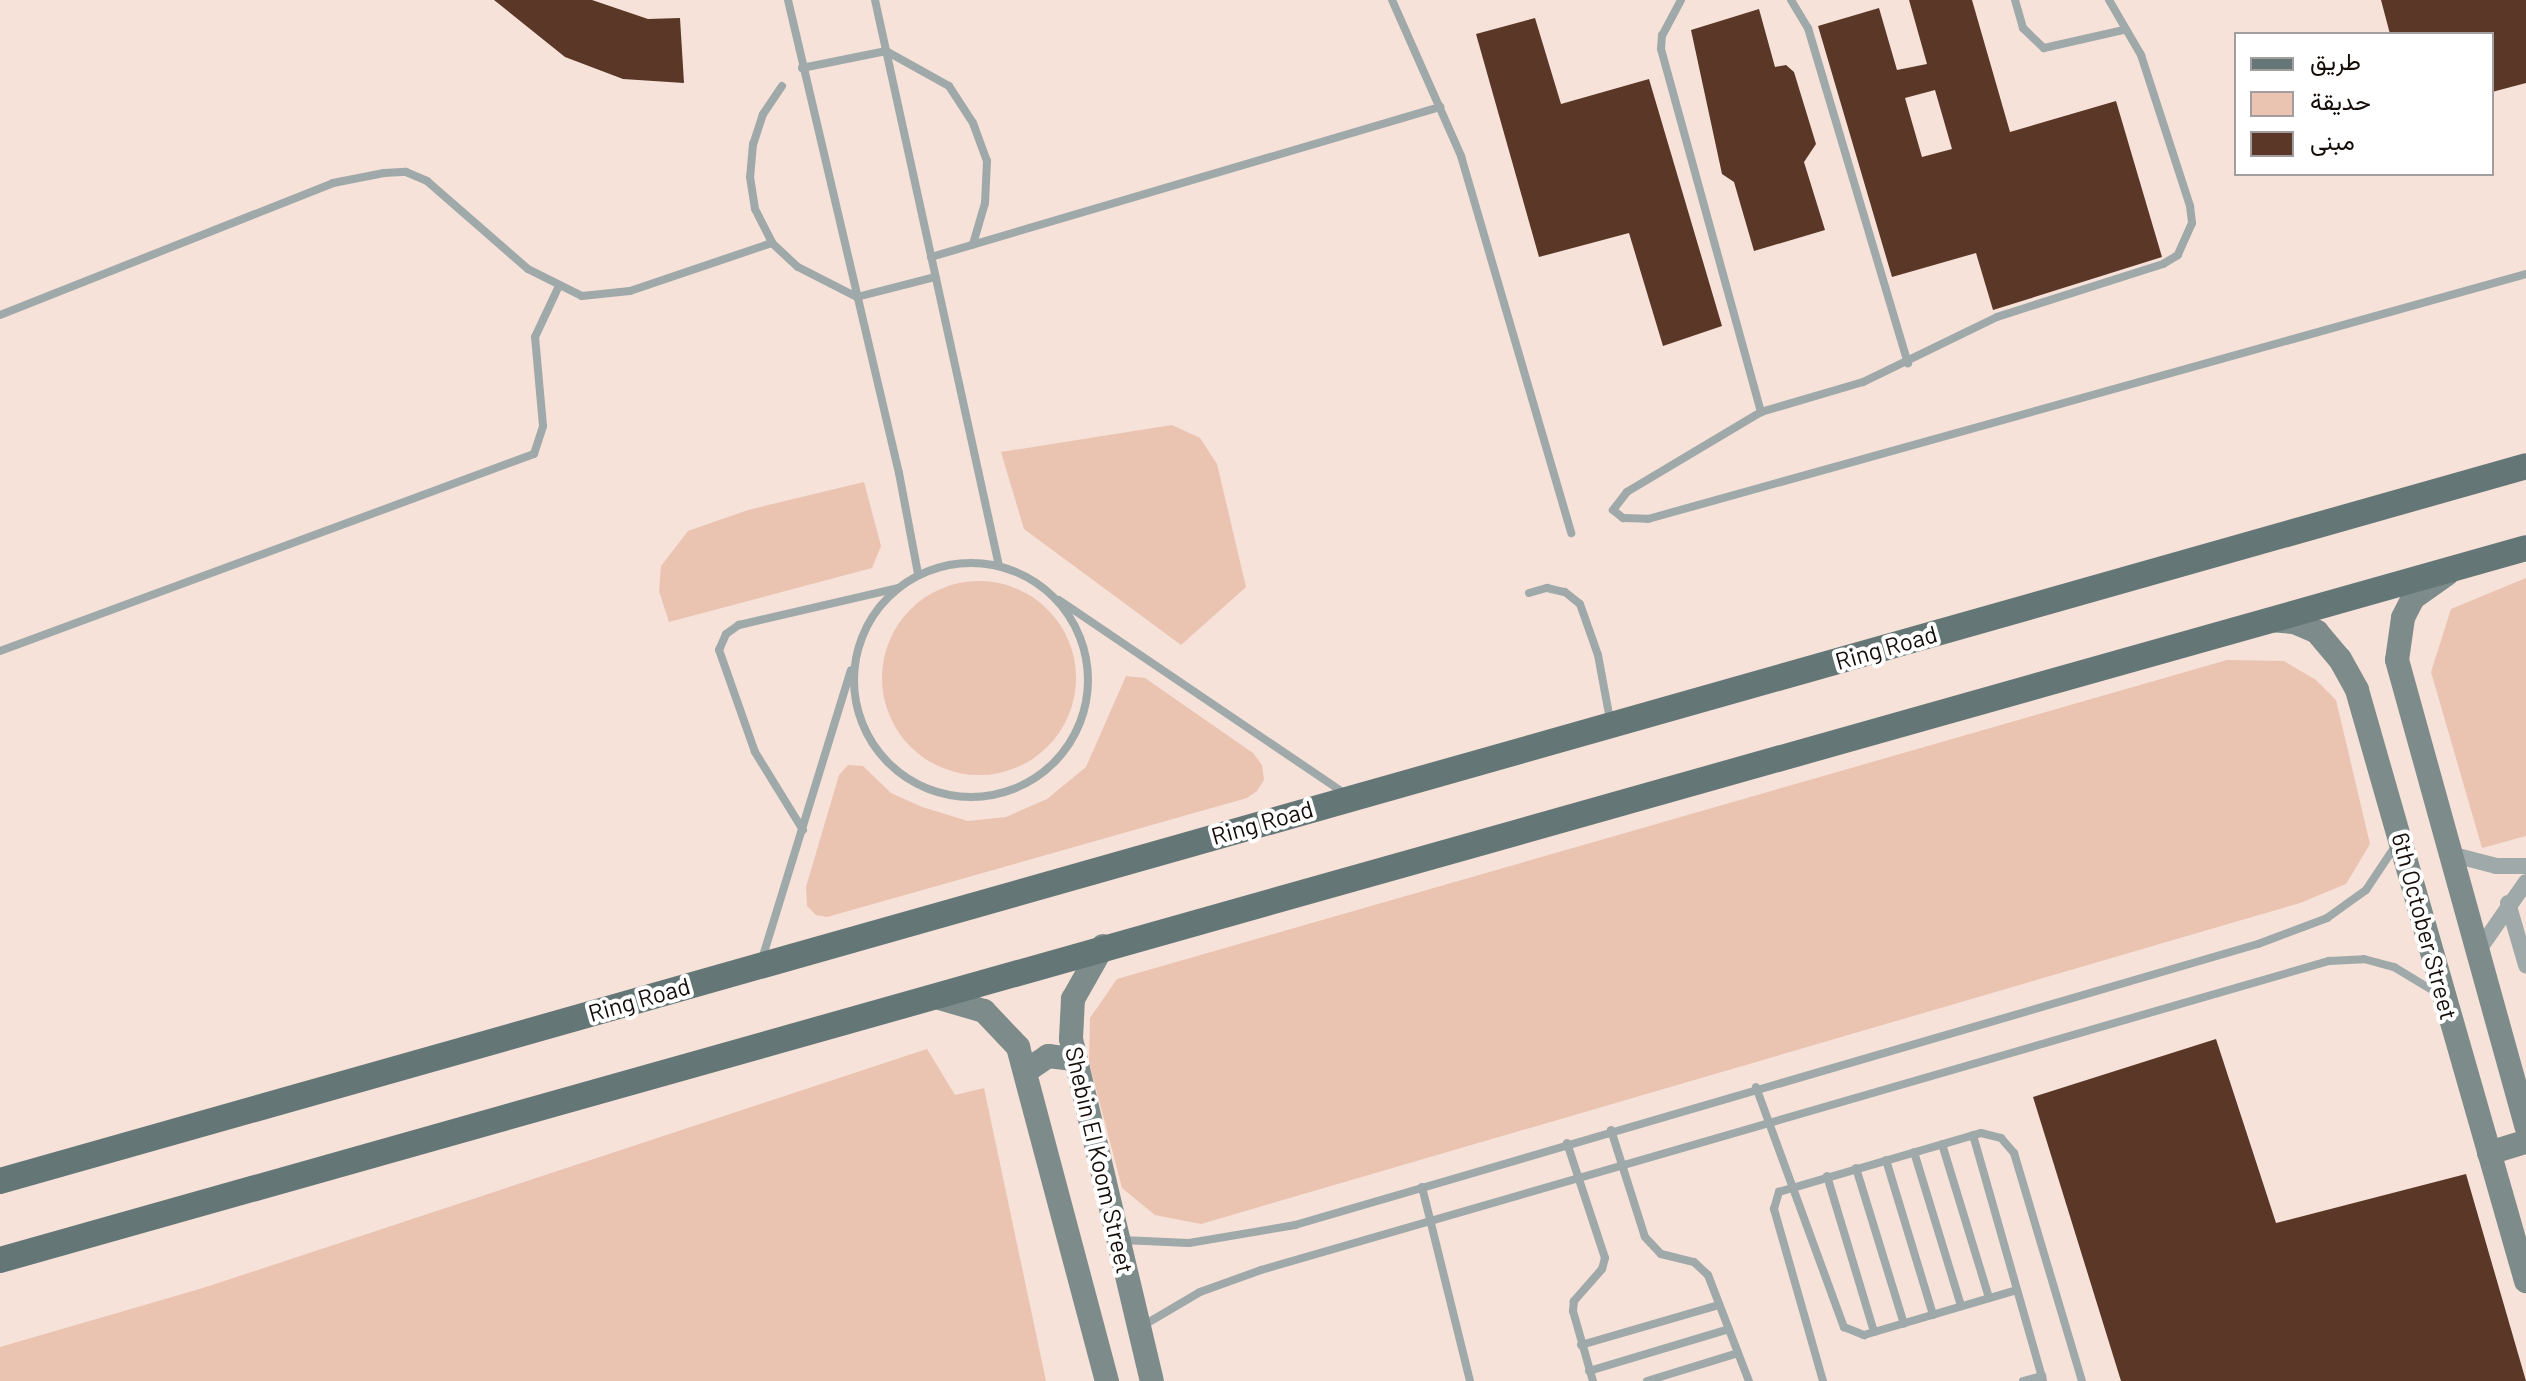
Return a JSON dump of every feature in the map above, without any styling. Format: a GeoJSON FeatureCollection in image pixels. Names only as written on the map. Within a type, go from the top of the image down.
{"type":"FeatureCollection","features":[{"type":"Feature","properties":{"kind":"main road","name":"Ring Road"},"geometry":{"type":"LineString","coordinates":[[0,1181],[2526,466]]}},
{"type":"Feature","properties":{"kind":"main road"},"geometry":{"type":"LineString","coordinates":[[0,1260],[936,997],[1103,946],[2526,548]]}},
{"type":"Feature","properties":{"kind":"street","name":"6th October Street"},"geometry":{"type":"LineString","coordinates":[[2458,567],[2413,598],[2398,638],[2401,681],[2526,1126]]}},
{"type":"Feature","properties":{"kind":"street","name":"6th October Street"},"geometry":{"type":"LineString","coordinates":[[2267,620],[2294,622],[2317,632],[2340,659],[2357,690],[2526,1281]]}},
{"type":"Feature","properties":{"kind":"street"},"geometry":{"type":"LineString","coordinates":[[2383,774],[2423,763]]}},
{"type":"Feature","properties":{"kind":"street"},"geometry":{"type":"LineString","coordinates":[[2450,854],[2496,866],[2526,866]]}},
{"type":"Feature","properties":{"kind":"street"},"geometry":{"type":"LineString","coordinates":[[2478,951],[2508,903],[2526,882]]}},
{"type":"Feature","properties":{"kind":"street"},"geometry":{"type":"LineString","coordinates":[[2508,903],[2526,965]]}},
{"type":"Feature","properties":{"kind":"street","name":"Shebin El Koom Street"},"geometry":{"type":"LineString","coordinates":[[1103,946],[1073,999],[1074,1059],[1152,1381]]}},
{"type":"Feature","properties":{"kind":"street","name":"Shebin El Koom Street"},"geometry":{"type":"LineString","coordinates":[[936,997],[961,1000],[1004,1026],[1026,1071],[1107,1381]]}},
{"type":"Feature","properties":{"kind":"street"},"geometry":{"type":"LineString","coordinates":[[1026,1071],[1048,1056],[1074,1059]]}},
{"type":"Feature","properties":{"kind":"street"},"geometry":{"type":"LineString","coordinates":[[2489,1153],[2526,1142]]}},
{"type":"Feature","properties":{"kind":"lane"},"geometry":{"type":"LineString","coordinates":[[788,0],[918,574]]}},
{"type":"Feature","properties":{"kind":"lane"},"geometry":{"type":"LineString","coordinates":[[875,0],[999,566]]}},
{"type":"Feature","properties":{"kind":"lane"},"geometry":{"type":"LineString","coordinates":[[1392,0],[1461,156],[1571,533]]}},
{"type":"Feature","properties":{"kind":"lane"},"geometry":{"type":"LineString","coordinates":[[1681,0],[1662,35],[1661,49],[1761,412]]}},
{"type":"Feature","properties":{"kind":"lane"},"geometry":{"type":"LineString","coordinates":[[1791,0],[1808,28],[1908,363]]}},
{"type":"Feature","properties":{"kind":"lane"},"geometry":{"type":"LineString","coordinates":[[2015,0],[2023,28],[2044,48],[2124,30]]}},
{"type":"Feature","properties":{"kind":"lane"},"geometry":{"type":"LineString","coordinates":[[2109,0],[2141,55],[2190,206],[2188,240],[2163,264],[1997,317],[1908,363],[1761,412],[1627,492],[1613,510],[1623,518],[1648,519],[2526,274]]}},
{"type":"Feature","properties":{"kind":"lane"},"geometry":{"type":"LineString","coordinates":[[802,68],[886,51],[949,86],[973,123],[987,161],[985,203],[973,244]]}},
{"type":"Feature","properties":{"kind":"lane"},"geometry":{"type":"LineString","coordinates":[[782,86],[763,114],[750,177],[755,209],[772,243],[798,267],[857,297],[935,277]]}},
{"type":"Feature","properties":{"kind":"lane"},"geometry":{"type":"LineString","coordinates":[[931,257],[1440,107]]}},
{"type":"Feature","properties":{"kind":"lane"},"geometry":{"type":"LineString","coordinates":[[0,315],[333,183],[406,172],[443,192],[528,269],[558,288],[582,296],[630,291],[772,243]]}},
{"type":"Feature","properties":{"kind":"lane"},"geometry":{"type":"LineString","coordinates":[[0,651],[534,454],[543,426],[535,337],[558,288]]}},
{"type":"Feature","properties":{"kind":"lane"},"geometry":{"type":"LineString","coordinates":[[761,964],[857,650],[879,608],[918,574],[969,563],[999,566],[1052,595],[1350,797]]}},
{"type":"Feature","properties":{"kind":"lane"},"geometry":{"type":"LineString","coordinates":[[803,830],[755,752],[719,650],[726,634],[739,625],[899,588]]}},
{"type":"Feature","properties":{"kind":"lane"},"geometry":{"type":"LineString","coordinates":[[1529,593],[1547,588],[1565,592],[1580,604],[1598,655],[1610,724]]}},
{"type":"Feature","properties":{"kind":"lane"},"geometry":{"type":"LineString","coordinates":[[857,650],[856,696],[876,749],[900,773],[930,790],[963,796],[996,794],[1027,783],[1054,763],[1074,737],[1085,708],[1085,647],[1072,619],[1052,595]]}},
{"type":"Feature","properties":{"kind":"lane"},"geometry":{"type":"LineString","coordinates":[[1119,1240],[1189,1243],[1227,1239],[1295,1225],[1756,1087],[2258,944],[2327,918],[2366,890],[2400,837]]}},
{"type":"Feature","properties":{"kind":"lane"},"geometry":{"type":"LineString","coordinates":[[1140,1328],[1224,1282],[2329,961],[2364,959],[2394,967],[2444,997]]}},
{"type":"Feature","properties":{"kind":"lane"},"geometry":{"type":"LineString","coordinates":[[1756,1087],[1796,1184],[1838,1317],[1853,1333],[1874,1332],[2017,1290]]}},
{"type":"Feature","properties":{"kind":"lane"},"geometry":{"type":"LineString","coordinates":[[1611,1130],[1650,1244],[1661,1254],[1702,1267],[1748,1379],[1736,1381]]}},
{"type":"Feature","properties":{"kind":"lane"},"geometry":{"type":"LineString","coordinates":[[1823,1381],[1774,1209],[1779,1192],[1796,1184],[1973,1135],[2001,1138],[2014,1153],[2082,1381]]}},
{"type":"Feature","properties":{"kind":"lane"},"geometry":{"type":"LineString","coordinates":[[1973,1135],[2042,1378],[2023,1381]]}},
{"type":"Feature","properties":{"kind":"lane"},"geometry":{"type":"LineString","coordinates":[[1567,1143],[1605,1258],[1602,1269],[1574,1301],[1581,1345],[1591,1376],[1729,1329]]}},
{"type":"Feature","properties":{"kind":"lane"},"geometry":{"type":"LineString","coordinates":[[1942,1144],[1989,1298]]}},
{"type":"Feature","properties":{"kind":"lane"},"geometry":{"type":"LineString","coordinates":[[1914,1152],[1961,1306]]}},
{"type":"Feature","properties":{"kind":"lane"},"geometry":{"type":"LineString","coordinates":[[1886,1160],[1933,1315]]}},
{"type":"Feature","properties":{"kind":"lane"},"geometry":{"type":"LineString","coordinates":[[1856,1168],[1904,1324]]}},
{"type":"Feature","properties":{"kind":"lane"},"geometry":{"type":"LineString","coordinates":[[1827,1176],[1874,1332]]}},
{"type":"Feature","properties":{"kind":"lane"},"geometry":{"type":"LineString","coordinates":[[1422,1187],[1470,1381]]}},
{"type":"Feature","properties":{"kind":"lane"},"geometry":{"type":"LineString","coordinates":[[1581,1345],[1719,1305]]}},
{"type":"Feature","properties":{"kind":"lane"},"geometry":{"type":"LineString","coordinates":[[1647,1381],[1738,1353]]}},
{"type":"Feature","properties":{"kind":"green space"},"geometry":{"type":"Polygon","coordinates":[[[1172,425],[1200,438],[1217,464],[1246,587],[1181,645],[1024,529],[1001,452],[1172,425]]]}},
{"type":"Feature","properties":{"kind":"green space"},"geometry":{"type":"Polygon","coordinates":[[[864,482],[881,546],[872,568],[669,622],[659,591],[661,566],[688,531],[748,510],[864,482]]]}},
{"type":"Feature","properties":{"kind":"green space"},"geometry":{"type":"Polygon","coordinates":[[[2526,578],[2526,836],[2482,848],[2431,672],[2451,609],[2526,578]]]}},
{"type":"Feature","properties":{"kind":"green space"},"geometry":{"type":"Polygon","coordinates":[[[979,581],[998,582],[1016,588],[1048,609],[1069,641],[1075,659],[1075,697],[1069,715],[1048,747],[1016,768],[998,774],[979,775],[960,774],[942,768],[910,747],[889,715],[883,697],[882,678],[883,659],[889,641],[910,609],[942,588],[960,582],[979,581]]]}},
{"type":"Feature","properties":{"kind":"green space"},"geometry":{"type":"Polygon","coordinates":[[[2227,660],[2284,661],[2316,680],[2336,700],[2370,844],[2346,884],[2300,903],[1201,1224],[1155,1215],[1122,1188],[1089,1062],[1090,1018],[1117,979],[2227,660]]]}},
{"type":"Feature","properties":{"kind":"green space"},"geometry":{"type":"Polygon","coordinates":[[[1126,676],[1145,678],[1253,753],[1262,765],[1264,780],[1257,791],[1247,798],[827,917],[816,915],[807,906],[806,887],[839,775],[848,765],[863,766],[891,793],[922,807],[968,821],[1006,817],[1047,799],[1086,767],[1126,676]]]}},
{"type":"Feature","properties":{"kind":"green space"},"geometry":{"type":"Polygon","coordinates":[[[927,1049],[955,1095],[984,1088],[1046,1381],[0,1381],[0,1347],[203,1288],[927,1049]]]}},
{"type":"Feature","properties":{"kind":"building"},"geometry":{"type":"Polygon","coordinates":[[[494,0],[592,0],[648,19],[680,18],[684,83],[623,79],[565,57],[494,0]]]}},
{"type":"Feature","properties":{"kind":"building"},"geometry":{"type":"Polygon","coordinates":[[[1909,0],[1972,0],[2010,132],[2116,101],[2162,257],[1993,310],[1976,253],[1892,277],[1818,26],[1879,8],[1897,70],[1927,64],[1909,0]],[[1935,90],[1905,98],[1922,157],[1952,149],[1935,90]]]}},
{"type":"Feature","properties":{"kind":"building"},"geometry":{"type":"Polygon","coordinates":[[[2381,0],[2526,0],[2526,83],[2494,91],[2494,32],[2389,32],[2381,0]]]}},
{"type":"Feature","properties":{"kind":"building"},"geometry":{"type":"Polygon","coordinates":[[[1759,9],[1775,67],[1786,65],[1794,72],[1816,144],[1804,162],[1825,230],[1754,251],[1734,182],[1722,174],[1691,30],[1759,9]]]}},
{"type":"Feature","properties":{"kind":"building"},"geometry":{"type":"Polygon","coordinates":[[[1535,18],[1561,104],[1649,79],[1722,326],[1663,346],[1629,233],[1539,257],[1476,34],[1535,18]]]}},
{"type":"Feature","properties":{"kind":"building"},"geometry":{"type":"Polygon","coordinates":[[[2216,1039],[2276,1223],[2466,1174],[2526,1381],[2121,1381],[2033,1097],[2216,1039]]]}}]}
